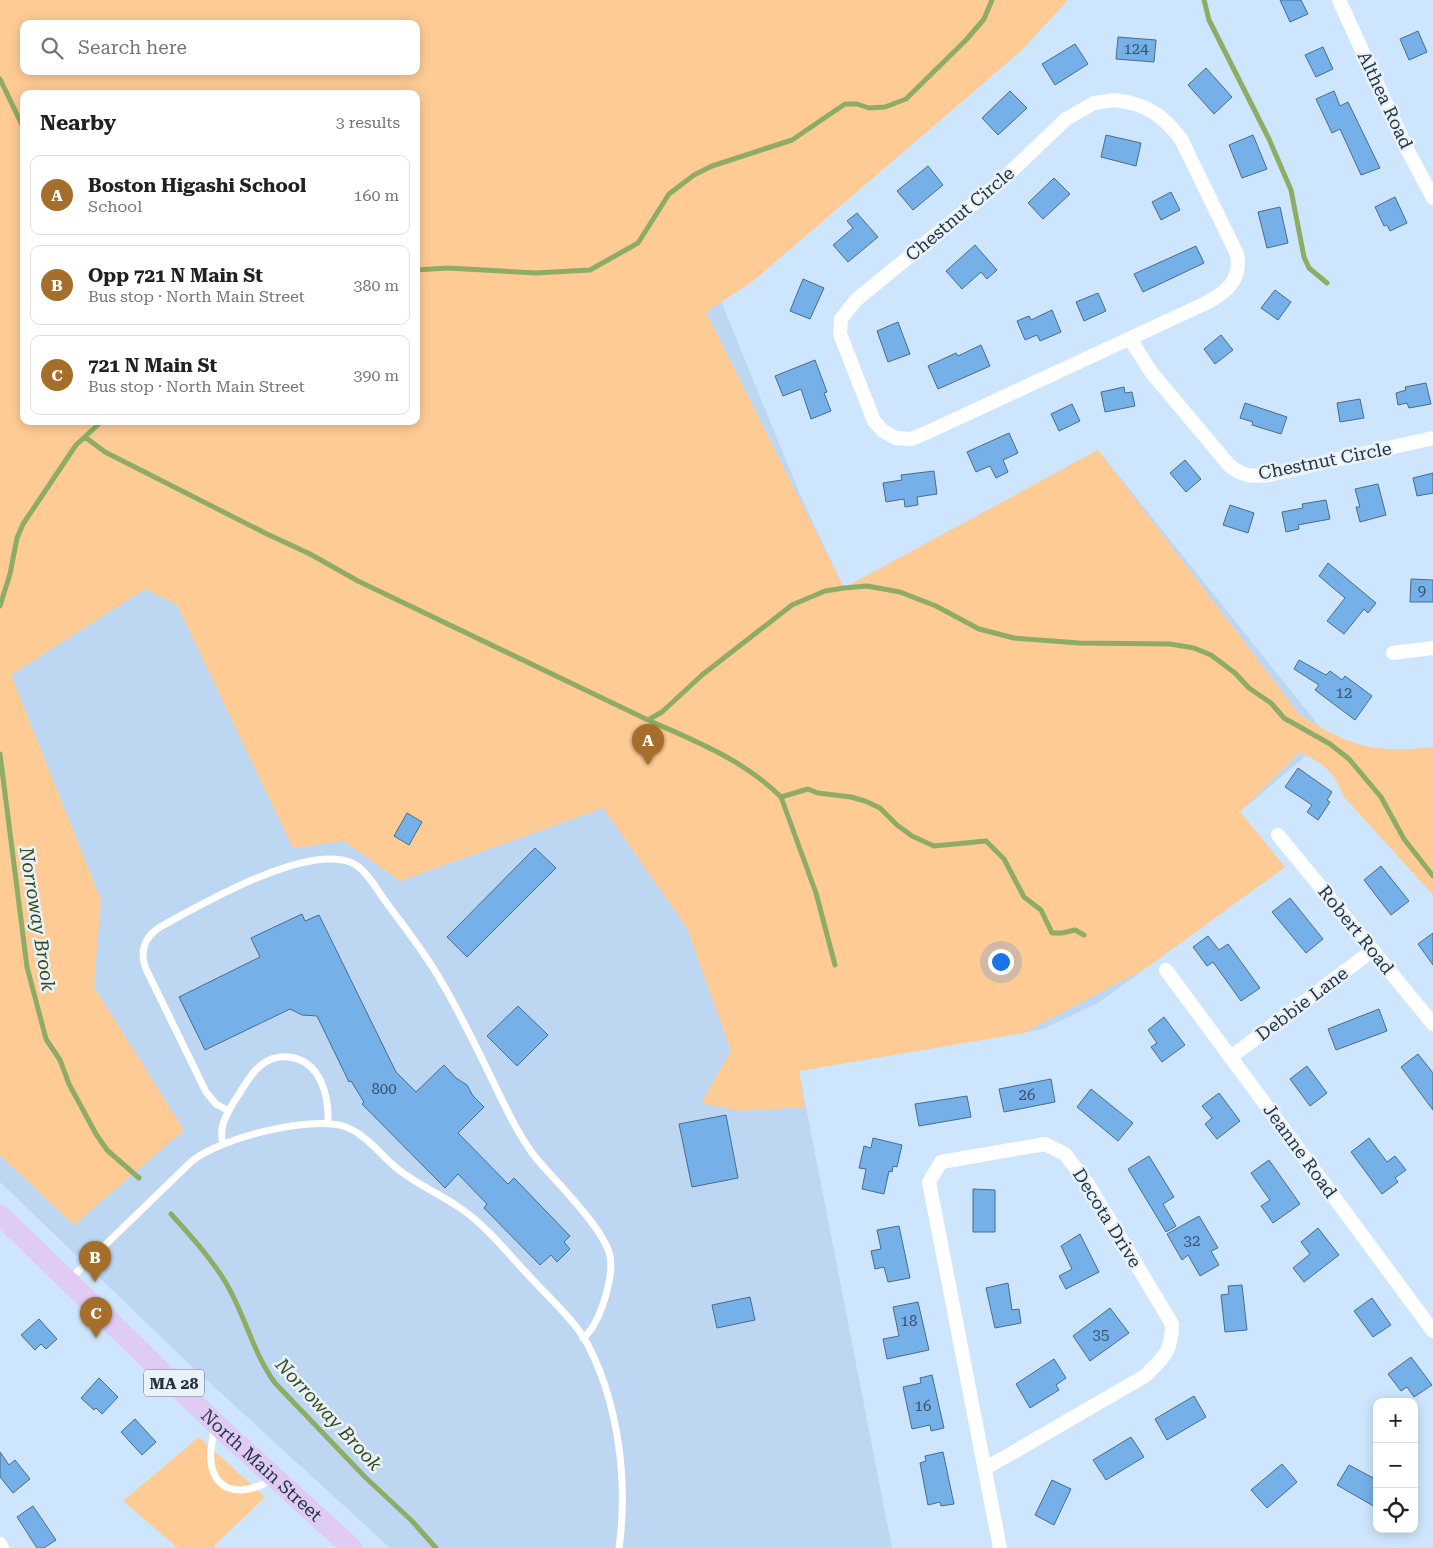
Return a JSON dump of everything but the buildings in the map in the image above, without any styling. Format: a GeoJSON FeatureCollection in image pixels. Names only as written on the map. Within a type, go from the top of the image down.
{"type":"FeatureCollection","features":[{"type":"Feature","properties":{"kind":"main road","name":"North Main Street"},"geometry":{"type":"LineString","coordinates":[[0,1215],[217,1425],[352,1548]]}},
{"type":"Feature","properties":{"kind":"street","name":"Althea Road"},"geometry":{"type":"LineString","coordinates":[[1339,0],[1406,147],[1433,198]]}},
{"type":"Feature","properties":{"kind":"street","name":"Chestnut Circle"},"geometry":{"type":"LineString","coordinates":[[1114,100],[1135,103],[1152,110],[1175,131],[1190,156],[1234,247],[1238,260],[1235,279],[1220,296],[1130,339],[926,433],[903,439],[889,435],[874,420],[842,342],[839,326],[850,305],[992,189],[1066,119],[1094,103],[1114,100]]}},
{"type":"Feature","properties":{"kind":"street","name":"Chestnut Circle"},"geometry":{"type":"LineString","coordinates":[[1130,339],[1151,372],[1229,465],[1240,473],[1255,476],[1269,475],[1433,438]]}},
{"type":"Feature","properties":{"kind":"street"},"geometry":{"type":"LineString","coordinates":[[1393,653],[1433,648]]}},
{"type":"Feature","properties":{"kind":"street","name":"Robert Road"},"geometry":{"type":"LineString","coordinates":[[1278,835],[1433,1024]]}},
{"type":"Feature","properties":{"kind":"street","name":"Debbie Lane"},"geometry":{"type":"LineString","coordinates":[[1231,1057],[1373,950]]}},
{"type":"Feature","properties":{"kind":"street","name":"Jeanne Road"},"geometry":{"type":"LineString","coordinates":[[1166,970],[1433,1332]]}},
{"type":"Feature","properties":{"kind":"street","name":"Decota Drive"},"geometry":{"type":"LineString","coordinates":[[986,1468],[1146,1376],[1163,1358],[1172,1342],[1172,1324],[1088,1184],[1065,1154],[1045,1144],[941,1162],[929,1182],[1000,1548]]}},
{"type":"Feature","properties":{"kind":"street"},"geometry":{"type":"LineString","coordinates":[[0,1544],[2,1548]]}},
{"type":"Feature","properties":{"kind":"lane"},"geometry":{"type":"LineString","coordinates":[[229,1111],[212,1100],[201,1083],[147,971],[142,955],[144,944],[151,933],[160,927],[272,871],[308,862],[350,862],[368,877],[431,963],[525,1144],[595,1228],[606,1245],[610,1257],[610,1268],[600,1314],[594,1327],[583,1338]]}},
{"type":"Feature","properties":{"kind":"lane"},"geometry":{"type":"LineString","coordinates":[[223,1143],[221,1130],[229,1111],[259,1066],[272,1059],[285,1057],[302,1061],[319,1078],[328,1105],[328,1123]]}},
{"type":"Feature","properties":{"kind":"lane"},"geometry":{"type":"LineString","coordinates":[[68,1280],[192,1161],[223,1143],[300,1125],[328,1123],[354,1131],[400,1171],[473,1218],[553,1302],[583,1338],[604,1385],[616,1436],[622,1499],[619,1548]]}},
{"type":"Feature","properties":{"kind":"lane"},"geometry":{"type":"LineString","coordinates":[[217,1425],[209,1445],[209,1462],[212,1471],[222,1483],[233,1490],[244,1492],[258,1488],[274,1478]]}},
{"type":"Feature","properties":{"kind":"shaded area"},"geometry":{"type":"Polygon","coordinates":[[[0,0],[1068,0],[1021,51],[752,282],[706,312],[844,588],[1098,450],[1300,715],[1333,734],[1363,745],[1394,749],[1433,747],[1433,895],[1344,797],[1332,774],[1322,765],[1300,752],[1240,812],[1285,867],[1146,968],[1024,1033],[799,1071],[805,1107],[741,1111],[701,1103],[731,1051],[687,928],[603,808],[400,881],[344,841],[293,848],[177,605],[145,589],[11,675],[101,900],[94,987],[184,1130],[74,1225],[0,1155],[0,0]]]}},
{"type":"Feature","properties":{"kind":"shaded area"},"geometry":{"type":"Polygon","coordinates":[[[598,0],[801,497],[844,588],[1098,450],[1328,737],[1240,812],[1285,867],[1098,1003],[1043,1029],[799,1071],[892,1548],[390,1548],[187,1362],[0,1182],[0,662],[409,425],[420,425],[420,90],[416,90],[416,75],[420,75],[420,23],[598,0]]]}},
{"type":"Feature","properties":{"kind":"shaded area"},"geometry":{"type":"Polygon","coordinates":[[[199,1437],[265,1497],[214,1546],[215,1548],[178,1548],[123,1501],[199,1437]]]}},
{"type":"Feature","properties":{"kind":"waterway"},"geometry":{"type":"LineString","coordinates":[[420,270],[448,268],[536,273],[590,270],[638,243],[669,194],[694,175],[712,166],[792,140],[845,104],[857,104],[869,108],[885,107],[906,99],[966,40],[984,19],[992,0]]}},
{"type":"Feature","properties":{"kind":"waterway"},"geometry":{"type":"LineString","coordinates":[[1204,0],[1209,20],[1269,139],[1291,190],[1304,257],[1309,268],[1327,283]]}},
{"type":"Feature","properties":{"kind":"waterway","name":"Norroway Brook"},"geometry":{"type":"LineString","coordinates":[[0,79],[20,121]]}},
{"type":"Feature","properties":{"kind":"waterway","name":"Norroway Brook"},"geometry":{"type":"LineString","coordinates":[[0,606],[10,574],[17,538],[23,524],[76,445],[98,425]]}},
{"type":"Feature","properties":{"kind":"waterway"},"geometry":{"type":"LineString","coordinates":[[85,437],[105,452],[310,554],[358,581],[648,720],[662,712],[702,675],[792,605],[825,591],[844,588],[867,586],[900,592],[936,606],[979,629],[1014,638],[1079,643],[1170,644],[1194,648],[1211,655],[1235,673],[1249,688],[1271,703],[1284,718],[1330,744],[1349,759],[1381,797],[1404,839],[1433,876]]}},
{"type":"Feature","properties":{"kind":"waterway"},"geometry":{"type":"LineString","coordinates":[[648,720],[718,752],[751,772],[781,797],[808,789],[818,793],[851,797],[865,801],[880,808],[897,825],[912,836],[934,846],[986,841],[1004,859],[1024,897],[1041,910],[1052,933],[1075,930],[1084,935]]}},
{"type":"Feature","properties":{"kind":"waterway","name":"Norroway Brook"},"geometry":{"type":"LineString","coordinates":[[0,754],[27,967],[46,1039],[60,1060],[69,1084],[96,1134],[107,1150],[139,1178]]}},
{"type":"Feature","properties":{"kind":"waterway"},"geometry":{"type":"LineString","coordinates":[[781,797],[816,893],[835,965]]}},
{"type":"Feature","properties":{"kind":"waterway","name":"Norroway Brook"},"geometry":{"type":"LineString","coordinates":[[171,1214],[193,1238],[226,1283],[239,1308],[255,1347],[275,1383],[365,1477],[412,1521],[436,1548]]}},
{"type":"Feature","properties":{"kind":"place","name":"Boston Higashi School"},"geometry":{"type":"Point","coordinates":[648,765]}},
{"type":"Feature","properties":{"kind":"place","name":"Opp 721 N Main St"},"geometry":{"type":"Point","coordinates":[95,1282]}},
{"type":"Feature","properties":{"kind":"place","name":"721 N Main St"},"geometry":{"type":"Point","coordinates":[96,1338]}}]}
